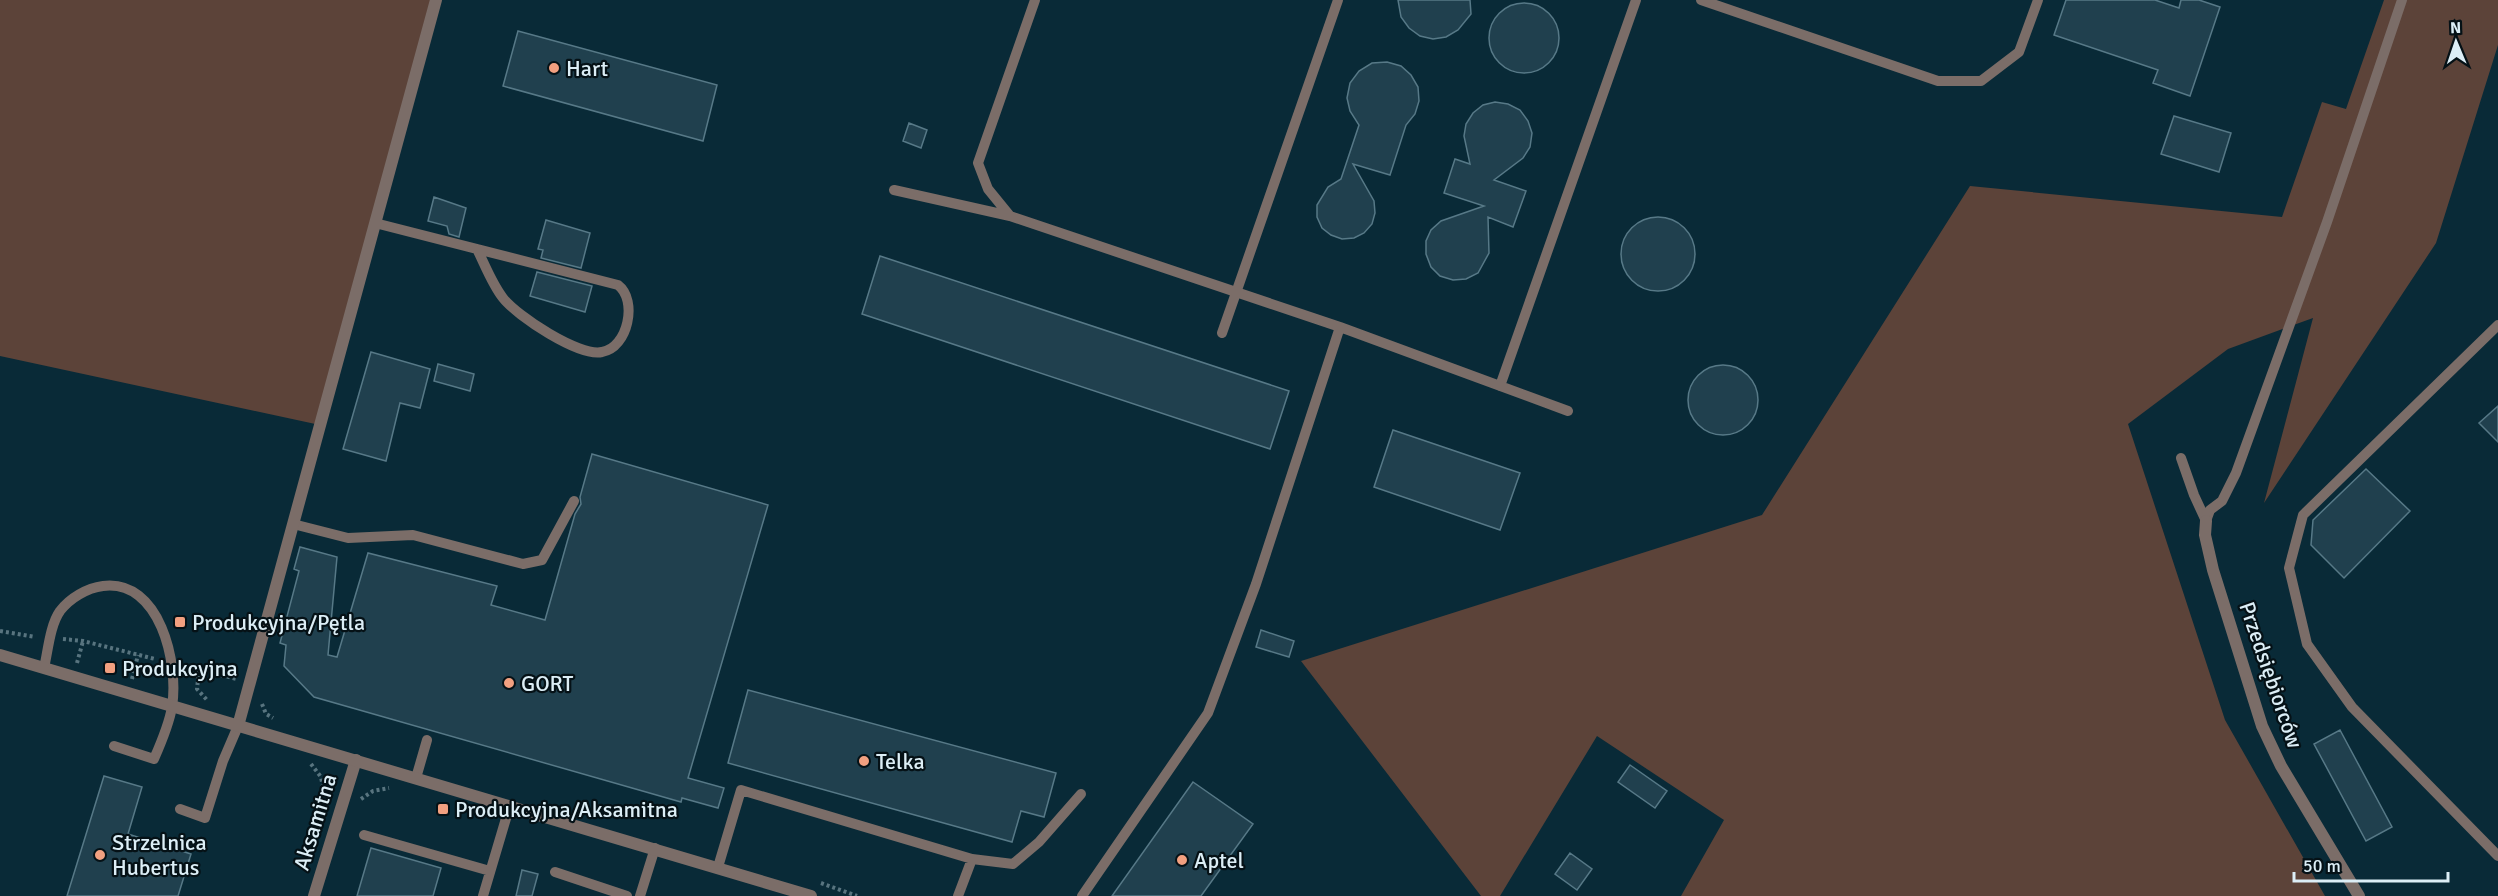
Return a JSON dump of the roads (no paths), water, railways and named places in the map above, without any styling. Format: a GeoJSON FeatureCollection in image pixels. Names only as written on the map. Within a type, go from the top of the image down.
{"type":"FeatureCollection","features":[{"type":"Feature","properties":{"kind":"street"},"geometry":{"type":"LineString","coordinates":[[238,726],[436,0]]}},
{"type":"Feature","properties":{"kind":"street","name":"Przedsiębiorców"},"geometry":{"type":"LineString","coordinates":[[2206,521],[2205,534],[2213,570],[2262,726],[2281,766],[2359,896]]}},
{"type":"Feature","properties":{"kind":"street"},"geometry":{"type":"LineString","coordinates":[[0,655],[812,896]]}},
{"type":"Feature","properties":{"kind":"street","name":"Aksamitna"},"geometry":{"type":"LineString","coordinates":[[314,896],[356,760]]}},
{"type":"Feature","properties":{"kind":"lane"},"geometry":{"type":"LineString","coordinates":[[1010,216],[988,189],[978,163],[1035,0]]}},
{"type":"Feature","properties":{"kind":"lane"},"geometry":{"type":"LineString","coordinates":[[1222,333],[1338,0]]}},
{"type":"Feature","properties":{"kind":"lane"},"geometry":{"type":"LineString","coordinates":[[1500,386],[1636,0]]}},
{"type":"Feature","properties":{"kind":"lane"},"geometry":{"type":"LineString","coordinates":[[1701,0],[1938,81],[1982,81],[2019,52],[2038,0]]}},
{"type":"Feature","properties":{"kind":"lane"},"geometry":{"type":"LineString","coordinates":[[2206,521],[2210,510],[2222,501],[2236,473],[2327,222],[2402,0]]}},
{"type":"Feature","properties":{"kind":"lane"},"geometry":{"type":"LineString","coordinates":[[894,190],[1010,216],[1238,291],[1568,411]]}},
{"type":"Feature","properties":{"kind":"lane"},"geometry":{"type":"LineString","coordinates":[[375,223],[477,249],[618,285],[625,290],[629,300],[627,320],[621,337],[611,350],[599,353],[581,350],[522,317],[503,298],[477,249]]}},
{"type":"Feature","properties":{"kind":"lane"},"geometry":{"type":"LineString","coordinates":[[2498,326],[2303,515],[2289,568],[2307,644],[2352,707],[2498,856]]}},
{"type":"Feature","properties":{"kind":"lane"},"geometry":{"type":"LineString","coordinates":[[1082,896],[1208,713],[1257,584],[1340,327]]}},
{"type":"Feature","properties":{"kind":"lane"},"geometry":{"type":"LineString","coordinates":[[2181,458],[2206,521]]}},
{"type":"Feature","properties":{"kind":"lane"},"geometry":{"type":"LineString","coordinates":[[293,524],[348,538],[413,535],[523,564],[542,560],[574,501]]}},
{"type":"Feature","properties":{"kind":"lane"},"geometry":{"type":"LineString","coordinates":[[44,668],[59,612],[74,597],[95,587],[117,584],[136,592],[150,606],[160,623],[171,663],[172,706],[154,759],[114,746]]}},
{"type":"Feature","properties":{"kind":"lane"},"geometry":{"type":"LineString","coordinates":[[180,809],[205,818],[223,761],[238,726]]}},
{"type":"Feature","properties":{"kind":"lane"},"geometry":{"type":"LineString","coordinates":[[416,778],[427,740]]}},
{"type":"Feature","properties":{"kind":"lane"},"geometry":{"type":"LineString","coordinates":[[718,867],[741,790],[972,859],[1013,864],[1039,842],[1081,794]]}},
{"type":"Feature","properties":{"kind":"lane"},"geometry":{"type":"LineString","coordinates":[[483,896],[510,805]]}},
{"type":"Feature","properties":{"kind":"lane"},"geometry":{"type":"LineString","coordinates":[[364,835],[490,872]]}},
{"type":"Feature","properties":{"kind":"lane"},"geometry":{"type":"LineString","coordinates":[[640,896],[655,848]]}},
{"type":"Feature","properties":{"kind":"lane"},"geometry":{"type":"LineString","coordinates":[[958,896],[972,859]]}},
{"type":"Feature","properties":{"kind":"lane"},"geometry":{"type":"LineString","coordinates":[[555,872],[627,896]]}},
{"type":"Feature","properties":{"kind":"place","name":"Hart"},"geometry":{"type":"Point","coordinates":[554,68]}},
{"type":"Feature","properties":{"kind":"place","name":"Produkcyjna/Pętla"},"geometry":{"type":"Point","coordinates":[180,622]}},
{"type":"Feature","properties":{"kind":"place","name":"Produkcyjna"},"geometry":{"type":"Point","coordinates":[110,668]}},
{"type":"Feature","properties":{"kind":"place","name":"GORT"},"geometry":{"type":"Point","coordinates":[509,683]}},
{"type":"Feature","properties":{"kind":"place","name":"Telka"},"geometry":{"type":"Point","coordinates":[864,761]}},
{"type":"Feature","properties":{"kind":"place","name":"Produkcyjna/Aksamitna"},"geometry":{"type":"Point","coordinates":[443,809]}},
{"type":"Feature","properties":{"kind":"place","name":"Strzelnica Hubertus"},"geometry":{"type":"Point","coordinates":[100,855]}},
{"type":"Feature","properties":{"kind":"place","name":"Aptel"},"geometry":{"type":"Point","coordinates":[1182,860]}}]}
